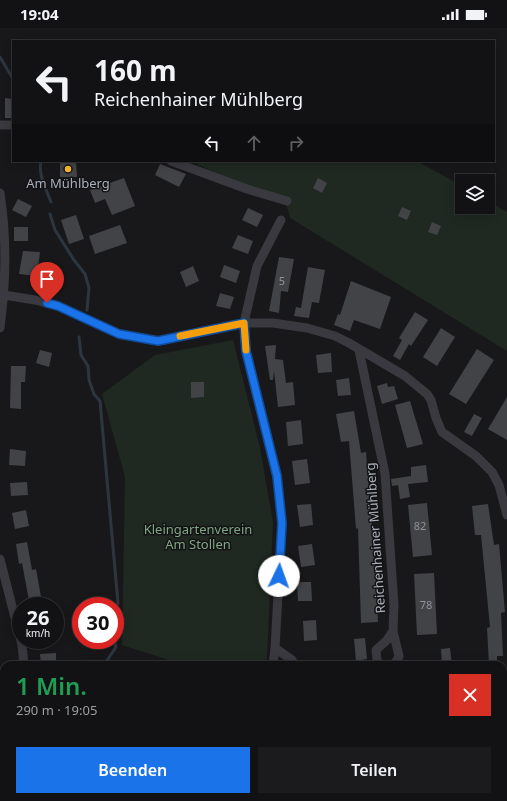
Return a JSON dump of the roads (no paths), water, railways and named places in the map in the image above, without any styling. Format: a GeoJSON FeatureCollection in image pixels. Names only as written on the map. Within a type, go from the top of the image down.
{"type":"FeatureCollection","features":[{"type":"Feature","properties":{"kind":"street"},"geometry":{"type":"LineString","coordinates":[[0,125],[12,125]]}},
{"type":"Feature","properties":{"kind":"street"},"geometry":{"type":"LineString","coordinates":[[174,162],[247,189],[287,201]]}},
{"type":"Feature","properties":{"kind":"street"},"geometry":{"type":"LineString","coordinates":[[0,194],[4,217],[6,263],[0,328]]}},
{"type":"Feature","properties":{"kind":"street"},"geometry":{"type":"LineString","coordinates":[[273,661],[282,523],[277,476],[246,351],[244,323],[257,266],[281,220]]}},
{"type":"Feature","properties":{"kind":"street"},"geometry":{"type":"LineString","coordinates":[[4,295],[35,300],[58,306],[119,334],[158,341],[244,323],[273,323],[306,328],[334,336],[405,376],[427,394],[431,400],[442,432],[476,456],[492,472],[499,485],[507,515]]}},
{"type":"Feature","properties":{"kind":"street","name":"Reichenhainer Mühlberg"},"geometry":{"type":"LineString","coordinates":[[359,350],[385,474],[394,605],[394,631],[398,656],[396,661]]}},
{"type":"Feature","properties":{"kind":"street"},"geometry":{"type":"LineString","coordinates":[[0,559],[22,645],[24,661]]}},
{"type":"Feature","properties":{"kind":"street","name":"Reichenhainer Mühlberg"},"geometry":{"type":"LineString","coordinates":[[378,661],[376,650],[388,640],[394,631]]}},
{"type":"Feature","properties":{"kind":"street"},"geometry":{"type":"LineString","coordinates":[[275,648],[293,661]]}},
{"type":"Feature","properties":{"kind":"waterway"},"geometry":{"type":"LineString","coordinates":[[0,57],[12,77]]}},
{"type":"Feature","properties":{"kind":"waterway"},"geometry":{"type":"LineString","coordinates":[[41,162],[42,177],[51,202]]}},
{"type":"Feature","properties":{"kind":"waterway"},"geometry":{"type":"LineString","coordinates":[[50,214],[55,230],[74,260],[85,274],[89,288],[87,310]]}},
{"type":"Feature","properties":{"kind":"waterway"},"geometry":{"type":"LineString","coordinates":[[79,337],[81,355],[88,366],[89,380],[94,394],[100,401],[117,597]]}},
{"type":"Feature","properties":{"kind":"waterway"},"geometry":{"type":"LineString","coordinates":[[107,661],[115,649]]}},
{"type":"Feature","properties":{"kind":"place","name":"Am Mühlberg"},"geometry":{"type":"Point","coordinates":[68,169]}},
{"type":"Feature","properties":{"kind":"park label","name":"Kleingartenverein Am Stollen"},"geometry":{"type":"Point","coordinates":[198,536]}}]}
